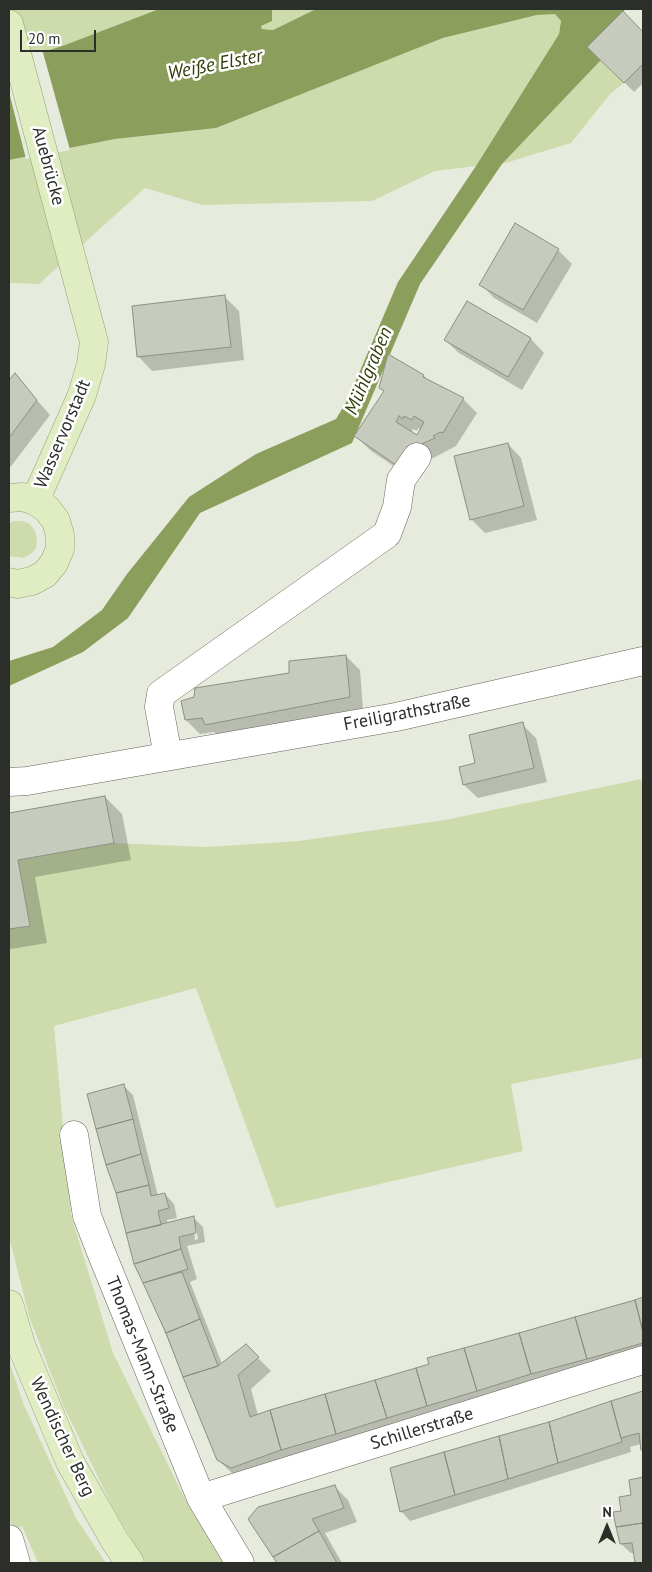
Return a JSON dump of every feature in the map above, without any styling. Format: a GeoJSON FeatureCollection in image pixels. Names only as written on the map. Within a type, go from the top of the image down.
{"type":"FeatureCollection","features":[{"type":"Feature","properties":{"kind":"main road","name":"Auebrücke"},"geometry":{"type":"LineString","coordinates":[[9,24],[86,308]]}},
{"type":"Feature","properties":{"kind":"main road","name":"Wasservorstadt"},"geometry":{"type":"LineString","coordinates":[[22,499],[88,378],[94,342],[86,308]]}},
{"type":"Feature","properties":{"kind":"main road"},"geometry":{"type":"LineString","coordinates":[[9,582],[17,584],[32,581],[45,574],[54,563],[60,549],[60,535],[56,520],[47,509],[22,499]]}},
{"type":"Feature","properties":{"kind":"main road","name":"Wendischer Berg"},"geometry":{"type":"LineString","coordinates":[[9,1304],[21,1345],[70,1462],[114,1541],[130,1563]]}},
{"type":"Feature","properties":{"kind":"street"},"geometry":{"type":"LineString","coordinates":[[168,756],[159,707],[161,694],[387,534],[397,507],[401,480],[417,457]]}},
{"type":"Feature","properties":{"kind":"street","name":"Freiligrathstraße"},"geometry":{"type":"LineString","coordinates":[[9,782],[27,782],[396,717],[643,661]]}},
{"type":"Feature","properties":{"kind":"street","name":"Thomas-Mann-Straße"},"geometry":{"type":"LineString","coordinates":[[74,1135],[87,1216],[140,1353],[201,1498],[240,1563]]}},
{"type":"Feature","properties":{"kind":"street","name":"Schillerstraße"},"geometry":{"type":"LineString","coordinates":[[201,1498],[643,1360]]}},
{"type":"Feature","properties":{"kind":"street"},"geometry":{"type":"LineString","coordinates":[[9,1539],[16,1563]]}},
{"type":"Feature","properties":{"kind":"shaded area"},"geometry":{"type":"Polygon","coordinates":[[[9,9],[159,9],[65,45],[9,63],[9,9]]]}},
{"type":"Feature","properties":{"kind":"shaded area"},"geometry":{"type":"Polygon","coordinates":[[[272,9],[316,9],[273,30],[262,29],[261,25],[271,21],[272,9]]]}},
{"type":"Feature","properties":{"kind":"shaded area"},"geometry":{"type":"Polygon","coordinates":[[[555,13],[561,21],[559,34],[476,166],[435,171],[372,201],[202,205],[145,188],[39,284],[9,283],[9,160],[115,139],[216,128],[443,38],[537,15],[555,13]]]}},
{"type":"Feature","properties":{"kind":"shaded area"},"geometry":{"type":"Polygon","coordinates":[[[601,60],[624,83],[610,94],[571,143],[502,164],[601,60]]]}},
{"type":"Feature","properties":{"kind":"shaded area"},"geometry":{"type":"Polygon","coordinates":[[[13,521],[22,521],[30,524],[35,531],[37,539],[36,548],[31,554],[23,558],[9,556],[9,524],[13,521]]]}},
{"type":"Feature","properties":{"kind":"shaded area"},"geometry":{"type":"Polygon","coordinates":[[[641,779],[643,788],[643,1058],[511,1084],[523,1151],[276,1208],[196,988],[54,1026],[71,1215],[113,1353],[185,1499],[223,1563],[146,1563],[113,1508],[63,1405],[29,1316],[9,1237],[9,929],[30,925],[18,860],[114,843],[207,847],[299,841],[445,820],[641,779]]]}},
{"type":"Feature","properties":{"kind":"shaded area"},"geometry":{"type":"Polygon","coordinates":[[[9,1361],[24,1405],[76,1518],[106,1563],[38,1563],[22,1526],[13,1529],[9,1517],[9,1361]]]}},
{"type":"Feature","properties":{"kind":"water"},"geometry":{"type":"Polygon","coordinates":[[[159,9],[272,9],[272,21],[261,26],[262,29],[273,30],[316,9],[625,9],[601,60],[502,164],[420,284],[352,443],[200,513],[128,618],[83,652],[9,686],[9,661],[53,647],[102,610],[127,574],[189,497],[256,454],[336,419],[348,399],[398,282],[476,166],[559,34],[561,21],[555,14],[537,15],[443,38],[216,128],[115,139],[9,160],[9,63],[65,45],[159,9]]]}},
{"type":"Feature","properties":{"kind":"pier"},"geometry":{"type":"Polygon","coordinates":[[[42,49],[70,150],[26,159],[9,92],[9,60],[42,49]]]}},
{"type":"Feature","properties":{"kind":"building"},"geometry":{"type":"Polygon","coordinates":[[[623,11],[643,32],[643,64],[624,83],[587,47],[623,11]]]}},
{"type":"Feature","properties":{"kind":"building"},"geometry":{"type":"Polygon","coordinates":[[[515,223],[559,249],[523,310],[479,285],[515,223]]]}},
{"type":"Feature","properties":{"kind":"building"},"geometry":{"type":"Polygon","coordinates":[[[225,295],[231,347],[137,357],[132,306],[225,295]]]}},
{"type":"Feature","properties":{"kind":"building"},"geometry":{"type":"Polygon","coordinates":[[[467,301],[531,338],[508,377],[444,340],[467,301]]]}},
{"type":"Feature","properties":{"kind":"building"},"geometry":{"type":"Polygon","coordinates":[[[388,354],[424,375],[423,377],[464,398],[443,433],[440,432],[433,436],[435,438],[406,451],[396,465],[354,436],[384,391],[379,388],[388,354]],[[399,416],[396,422],[417,435],[424,422],[414,416],[412,420],[404,416],[403,419],[399,416]]]}},
{"type":"Feature","properties":{"kind":"building"},"geometry":{"type":"Polygon","coordinates":[[[15,373],[37,400],[9,438],[9,380],[15,373]]]}},
{"type":"Feature","properties":{"kind":"building"},"geometry":{"type":"Polygon","coordinates":[[[508,443],[524,506],[470,520],[454,456],[508,443]]]}},
{"type":"Feature","properties":{"kind":"building"},"geometry":{"type":"Polygon","coordinates":[[[346,655],[350,697],[205,725],[202,718],[185,720],[181,701],[194,697],[195,688],[289,673],[289,661],[346,655]]]}},
{"type":"Feature","properties":{"kind":"building"},"geometry":{"type":"Polygon","coordinates":[[[523,722],[534,768],[463,785],[459,767],[475,763],[469,735],[523,722]]]}},
{"type":"Feature","properties":{"kind":"building"},"geometry":{"type":"Polygon","coordinates":[[[105,796],[114,843],[18,860],[30,926],[9,929],[9,813],[105,796]]]}},
{"type":"Feature","properties":{"kind":"building"},"geometry":{"type":"Polygon","coordinates":[[[124,1084],[133,1119],[96,1129],[87,1094],[124,1084]]]}},
{"type":"Feature","properties":{"kind":"building"},"geometry":{"type":"Polygon","coordinates":[[[133,1119],[141,1154],[106,1165],[96,1129],[133,1119]]]}},
{"type":"Feature","properties":{"kind":"building"},"geometry":{"type":"Polygon","coordinates":[[[141,1154],[149,1185],[116,1193],[106,1165],[141,1154]]]}},
{"type":"Feature","properties":{"kind":"building"},"geometry":{"type":"Polygon","coordinates":[[[149,1185],[151,1196],[165,1193],[169,1208],[158,1211],[161,1225],[126,1233],[116,1193],[149,1185]]]}},
{"type":"Feature","properties":{"kind":"building"},"geometry":{"type":"Polygon","coordinates":[[[194,1216],[196,1233],[179,1237],[181,1249],[134,1264],[126,1233],[194,1216]]]}},
{"type":"Feature","properties":{"kind":"building"},"geometry":{"type":"Polygon","coordinates":[[[181,1249],[188,1269],[143,1283],[134,1264],[181,1249]]]}},
{"type":"Feature","properties":{"kind":"building"},"geometry":{"type":"Polygon","coordinates":[[[182,1272],[200,1319],[166,1333],[143,1283],[182,1272]]]}},
{"type":"Feature","properties":{"kind":"building"},"geometry":{"type":"Polygon","coordinates":[[[643,1297],[643,1332],[635,1300],[643,1297]]]}},
{"type":"Feature","properties":{"kind":"building"},"geometry":{"type":"Polygon","coordinates":[[[635,1300],[643,1332],[643,1343],[587,1359],[575,1317],[635,1300]]]}},
{"type":"Feature","properties":{"kind":"building"},"geometry":{"type":"Polygon","coordinates":[[[575,1317],[587,1359],[531,1374],[519,1333],[575,1317]]]}},
{"type":"Feature","properties":{"kind":"building"},"geometry":{"type":"Polygon","coordinates":[[[200,1319],[218,1366],[183,1377],[166,1333],[200,1319]]]}},
{"type":"Feature","properties":{"kind":"building"},"geometry":{"type":"Polygon","coordinates":[[[519,1333],[531,1374],[477,1391],[464,1348],[519,1333]]]}},
{"type":"Feature","properties":{"kind":"building"},"geometry":{"type":"Polygon","coordinates":[[[246,1344],[259,1357],[238,1375],[250,1417],[270,1410],[281,1450],[231,1468],[217,1460],[183,1377],[218,1366],[246,1344]]]}},
{"type":"Feature","properties":{"kind":"building"},"geometry":{"type":"Polygon","coordinates":[[[464,1348],[477,1391],[427,1406],[416,1368],[429,1364],[427,1358],[464,1348]]]}},
{"type":"Feature","properties":{"kind":"building"},"geometry":{"type":"Polygon","coordinates":[[[416,1368],[427,1406],[387,1418],[375,1380],[416,1368]]]}},
{"type":"Feature","properties":{"kind":"building"},"geometry":{"type":"Polygon","coordinates":[[[375,1380],[387,1418],[336,1434],[325,1394],[375,1380]]]}},
{"type":"Feature","properties":{"kind":"building"},"geometry":{"type":"Polygon","coordinates":[[[643,1391],[643,1450],[641,1450],[639,1433],[621,1438],[611,1401],[643,1391]]]}},
{"type":"Feature","properties":{"kind":"building"},"geometry":{"type":"Polygon","coordinates":[[[325,1394],[336,1434],[281,1450],[270,1410],[325,1394]]]}},
{"type":"Feature","properties":{"kind":"building"},"geometry":{"type":"Polygon","coordinates":[[[611,1401],[622,1442],[558,1463],[549,1422],[611,1401]]]}},
{"type":"Feature","properties":{"kind":"building"},"geometry":{"type":"Polygon","coordinates":[[[549,1422],[558,1463],[508,1479],[499,1436],[549,1422]]]}},
{"type":"Feature","properties":{"kind":"building"},"geometry":{"type":"Polygon","coordinates":[[[499,1436],[508,1479],[455,1495],[444,1452],[499,1436]]]}},
{"type":"Feature","properties":{"kind":"building"},"geometry":{"type":"Polygon","coordinates":[[[444,1452],[455,1495],[400,1512],[390,1468],[444,1452]]]}},
{"type":"Feature","properties":{"kind":"building"},"geometry":{"type":"Polygon","coordinates":[[[643,1477],[643,1523],[616,1527],[613,1512],[621,1511],[619,1497],[631,1495],[629,1480],[643,1477]]]}},
{"type":"Feature","properties":{"kind":"building"},"geometry":{"type":"Polygon","coordinates":[[[335,1485],[344,1508],[312,1519],[319,1531],[273,1557],[248,1519],[258,1507],[335,1485]]]}},
{"type":"Feature","properties":{"kind":"building"},"geometry":{"type":"Polygon","coordinates":[[[643,1523],[643,1563],[635,1563],[632,1543],[620,1544],[616,1527],[643,1523]]]}},
{"type":"Feature","properties":{"kind":"building"},"geometry":{"type":"Polygon","coordinates":[[[319,1531],[337,1563],[277,1563],[273,1557],[319,1531]]]}},
{"type":"Feature","properties":{"kind":"water label","name":"Weiße Elster"},"geometry":{"type":"Point","coordinates":[215,65]}},
{"type":"Feature","properties":{"kind":"water label","name":"Mühlgraben"},"geometry":{"type":"Point","coordinates":[369,371]}}]}
